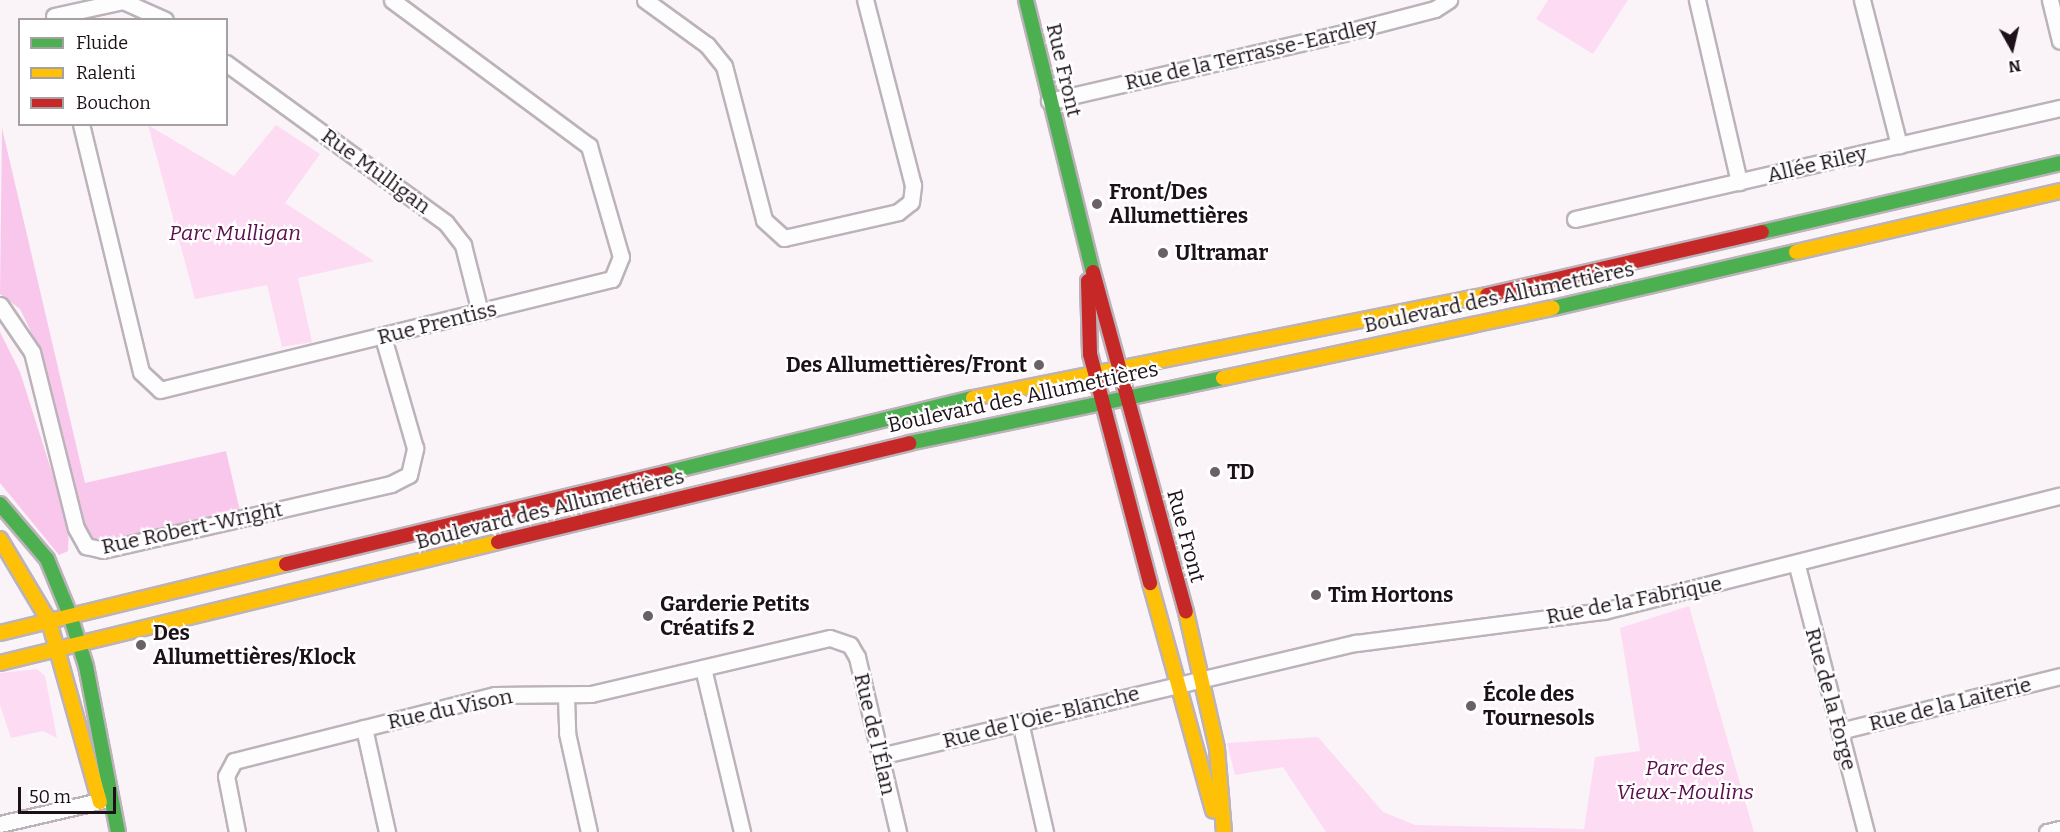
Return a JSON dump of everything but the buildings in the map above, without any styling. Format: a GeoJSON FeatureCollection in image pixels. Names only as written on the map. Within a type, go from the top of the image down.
{"type":"FeatureCollection","features":[{"type":"Feature","properties":{"kind":"main road","name":"Rue Front"},"geometry":{"type":"LineString","coordinates":[[1026,0],[1087,254],[1121,369],[1126,395],[1203,678],[1217,749],[1224,832]]}},
{"type":"Feature","properties":{"kind":"main road","name":"Boulevard des Allumettières"},"geometry":{"type":"LineString","coordinates":[[0,633],[1121,369],[1501,292],[2060,163]]}},
{"type":"Feature","properties":{"kind":"main road","name":"Boulevard des Allumettières"},"geometry":{"type":"LineString","coordinates":[[0,663],[1100,400],[1520,316],[2060,191]]}},
{"type":"Feature","properties":{"kind":"main road","name":"Rue Front"},"geometry":{"type":"LineString","coordinates":[[1087,254],[1095,375],[1100,400],[1219,832]]}},
{"type":"Feature","properties":{"kind":"main road"},"geometry":{"type":"LineString","coordinates":[[0,504],[47,559],[80,644],[111,832]]}},
{"type":"Feature","properties":{"kind":"main road"},"geometry":{"type":"LineString","coordinates":[[0,539],[50,621],[118,832]]}},
{"type":"Feature","properties":{"kind":"street"},"geometry":{"type":"LineString","coordinates":[[50,0],[54,18],[123,2],[160,18]]}},
{"type":"Feature","properties":{"kind":"street","name":"Rue Prentiss"},"geometry":{"type":"LineString","coordinates":[[81,126],[141,372],[151,387],[171,390],[603,282],[618,274],[621,257],[598,168],[589,146],[572,130],[392,0]]}},
{"type":"Feature","properties":{"kind":"street"},"geometry":{"type":"LineString","coordinates":[[645,0],[707,45],[724,66],[764,220],[784,238],[898,212],[911,202],[913,185],[865,0]]}},
{"type":"Feature","properties":{"kind":"street","name":"Rue de la Terrasse-Eardley"},"geometry":{"type":"LineString","coordinates":[[1049,101],[1355,30],[1436,9],[1449,0]]}},
{"type":"Feature","properties":{"kind":"street"},"geometry":{"type":"LineString","coordinates":[[1697,0],[1739,182]]}},
{"type":"Feature","properties":{"kind":"street"},"geometry":{"type":"LineString","coordinates":[[1862,0],[1899,145]]}},
{"type":"Feature","properties":{"kind":"street"},"geometry":{"type":"LineString","coordinates":[[2050,0],[2060,41]]}},
{"type":"Feature","properties":{"kind":"street","name":"Rue Mulligan"},"geometry":{"type":"LineString","coordinates":[[228,64],[446,223],[463,245],[480,312]]}},
{"type":"Feature","properties":{"kind":"street","name":"Allée Riley"},"geometry":{"type":"LineString","coordinates":[[1575,219],[2060,108]]}},
{"type":"Feature","properties":{"kind":"street","name":"Rue Robert-Wright"},"geometry":{"type":"LineString","coordinates":[[0,305],[32,352],[76,528],[87,546],[103,550],[391,484],[409,475],[415,448],[382,337]]}},
{"type":"Feature","properties":{"kind":"street","name":"Rue de la Fabrique"},"geometry":{"type":"LineString","coordinates":[[1203,678],[1356,643],[1604,611],[1797,566],[2060,496]]}},
{"type":"Feature","properties":{"kind":"street","name":"Rue de la Forge"},"geometry":{"type":"LineString","coordinates":[[1797,566],[1866,832]]}},
{"type":"Feature","properties":{"kind":"street","name":"Rue du Vison"},"geometry":{"type":"LineString","coordinates":[[237,832],[226,776],[234,761],[495,695],[566,697],[703,668],[821,638],[845,641]]}},
{"type":"Feature","properties":{"kind":"street","name":"Rue de l'Élan"},"geometry":{"type":"LineString","coordinates":[[845,641],[857,657],[898,832]]}},
{"type":"Feature","properties":{"kind":"street"},"geometry":{"type":"LineString","coordinates":[[703,668],[742,832]]}},
{"type":"Feature","properties":{"kind":"street","name":"Rue de la Laiterie"},"geometry":{"type":"LineString","coordinates":[[1840,731],[2060,676]]}},
{"type":"Feature","properties":{"kind":"street","name":"Rue de l'Oie-Blanche"},"geometry":{"type":"LineString","coordinates":[[880,756],[1203,678]]}},
{"type":"Feature","properties":{"kind":"street"},"geometry":{"type":"LineString","coordinates":[[566,697],[567,733],[590,832]]}},
{"type":"Feature","properties":{"kind":"street"},"geometry":{"type":"LineString","coordinates":[[1020,722],[1045,832]]}},
{"type":"Feature","properties":{"kind":"street"},"geometry":{"type":"LineString","coordinates":[[364,728],[387,832]]}},
{"type":"Feature","properties":{"kind":"street"},"geometry":{"type":"LineString","coordinates":[[0,824],[106,799]]}},
{"type":"Feature","properties":{"kind":"street"},"geometry":{"type":"LineString","coordinates":[[2047,832],[2060,829]]}},
{"type":"Feature","properties":{"kind":"green space"},"geometry":{"type":"Polygon","coordinates":[[[1548,0],[1628,0],[1593,54],[1536,19],[1548,0]]]}},
{"type":"Feature","properties":{"kind":"green space","name":"Parc Mulligan"},"geometry":{"type":"Polygon","coordinates":[[[276,125],[320,154],[285,203],[374,261],[298,278],[312,342],[282,347],[267,285],[195,299],[148,126],[234,176],[276,125]]]}},
{"type":"Feature","properties":{"kind":"green space","name":"Parc des Vieux-Moulins"},"geometry":{"type":"Polygon","coordinates":[[[1689,606],[1754,832],[1326,832],[1283,767],[1235,775],[1227,743],[1318,737],[1383,812],[1415,825],[1584,829],[1595,757],[1640,751],[1620,628],[1689,606]]]}},
{"type":"Feature","properties":{"kind":"green space"},"geometry":{"type":"Polygon","coordinates":[[[37,669],[45,676],[57,738],[43,731],[11,738],[0,705],[0,673],[37,669]]]}},
{"type":"Feature","properties":{"kind":"shaded area"},"geometry":{"type":"Polygon","coordinates":[[[2,128],[85,483],[226,451],[240,511],[110,544],[91,540],[83,525],[43,356],[20,309],[0,294],[2,128]]]}},
{"type":"Feature","properties":{"kind":"shaded area"},"geometry":{"type":"Polygon","coordinates":[[[0,332],[20,372],[69,526],[68,551],[59,555],[0,483],[0,332]]]}},
{"type":"Feature","properties":{"kind":"traffic: fast"},"geometry":{"type":"LineString","coordinates":[[1026,0],[1093,272]]}},
{"type":"Feature","properties":{"kind":"traffic: fast"},"geometry":{"type":"LineString","coordinates":[[1762,232],[2060,163]]}},
{"type":"Feature","properties":{"kind":"traffic: fast"},"geometry":{"type":"LineString","coordinates":[[1553,308],[1796,252]]}},
{"type":"Feature","properties":{"kind":"traffic: fast"},"geometry":{"type":"LineString","coordinates":[[909,443],[1223,378]]}},
{"type":"Feature","properties":{"kind":"traffic: fast"},"geometry":{"type":"LineString","coordinates":[[665,473],[973,398]]}},
{"type":"Feature","properties":{"kind":"traffic: fast"},"geometry":{"type":"LineString","coordinates":[[0,504],[47,559],[70,615],[86,666],[118,832]]}},
{"type":"Feature","properties":{"kind":"traffic: slow"},"geometry":{"type":"LineString","coordinates":[[1796,252],[2060,191]]}},
{"type":"Feature","properties":{"kind":"traffic: slow"},"geometry":{"type":"LineString","coordinates":[[973,398],[1487,295]]}},
{"type":"Feature","properties":{"kind":"traffic: slow"},"geometry":{"type":"LineString","coordinates":[[1223,378],[1553,308]]}},
{"type":"Feature","properties":{"kind":"traffic: slow"},"geometry":{"type":"LineString","coordinates":[[0,539],[49,621],[100,802]]}},
{"type":"Feature","properties":{"kind":"traffic: slow"},"geometry":{"type":"LineString","coordinates":[[0,663],[498,542]]}},
{"type":"Feature","properties":{"kind":"traffic: slow"},"geometry":{"type":"LineString","coordinates":[[0,633],[286,564]]}},
{"type":"Feature","properties":{"kind":"traffic: slow"},"geometry":{"type":"LineString","coordinates":[[1150,583],[1213,810]]}},
{"type":"Feature","properties":{"kind":"traffic: slow"},"geometry":{"type":"LineString","coordinates":[[1186,612],[1217,749],[1224,832]]}},
{"type":"Feature","properties":{"kind":"traffic: jam"},"geometry":{"type":"LineString","coordinates":[[1487,295],[1762,232]]}},
{"type":"Feature","properties":{"kind":"traffic: jam"},"geometry":{"type":"LineString","coordinates":[[1093,272],[1186,612]]}},
{"type":"Feature","properties":{"kind":"traffic: jam"},"geometry":{"type":"LineString","coordinates":[[1088,281],[1090,354],[1150,583]]}},
{"type":"Feature","properties":{"kind":"traffic: jam"},"geometry":{"type":"LineString","coordinates":[[498,542],[909,443]]}},
{"type":"Feature","properties":{"kind":"traffic: jam"},"geometry":{"type":"LineString","coordinates":[[286,564],[665,473]]}},
{"type":"Feature","properties":{"kind":"place","name":"Front/Des Allumettières"},"geometry":{"type":"Point","coordinates":[1097,204]}},
{"type":"Feature","properties":{"kind":"place","name":"Ultramar"},"geometry":{"type":"Point","coordinates":[1163,253]}},
{"type":"Feature","properties":{"kind":"place","name":"Des Allumettières/Front"},"geometry":{"type":"Point","coordinates":[1039,365]}},
{"type":"Feature","properties":{"kind":"place","name":"TD"},"geometry":{"type":"Point","coordinates":[1215,472]}},
{"type":"Feature","properties":{"kind":"place","name":"Tim Hortons"},"geometry":{"type":"Point","coordinates":[1316,595]}},
{"type":"Feature","properties":{"kind":"place","name":"Garderie Petits Créatifs 2"},"geometry":{"type":"Point","coordinates":[648,616]}},
{"type":"Feature","properties":{"kind":"place","name":"Des Allumettières/Klock"},"geometry":{"type":"Point","coordinates":[141,645]}},
{"type":"Feature","properties":{"kind":"place","name":"École des Tournesols"},"geometry":{"type":"Point","coordinates":[1471,706]}}]}
